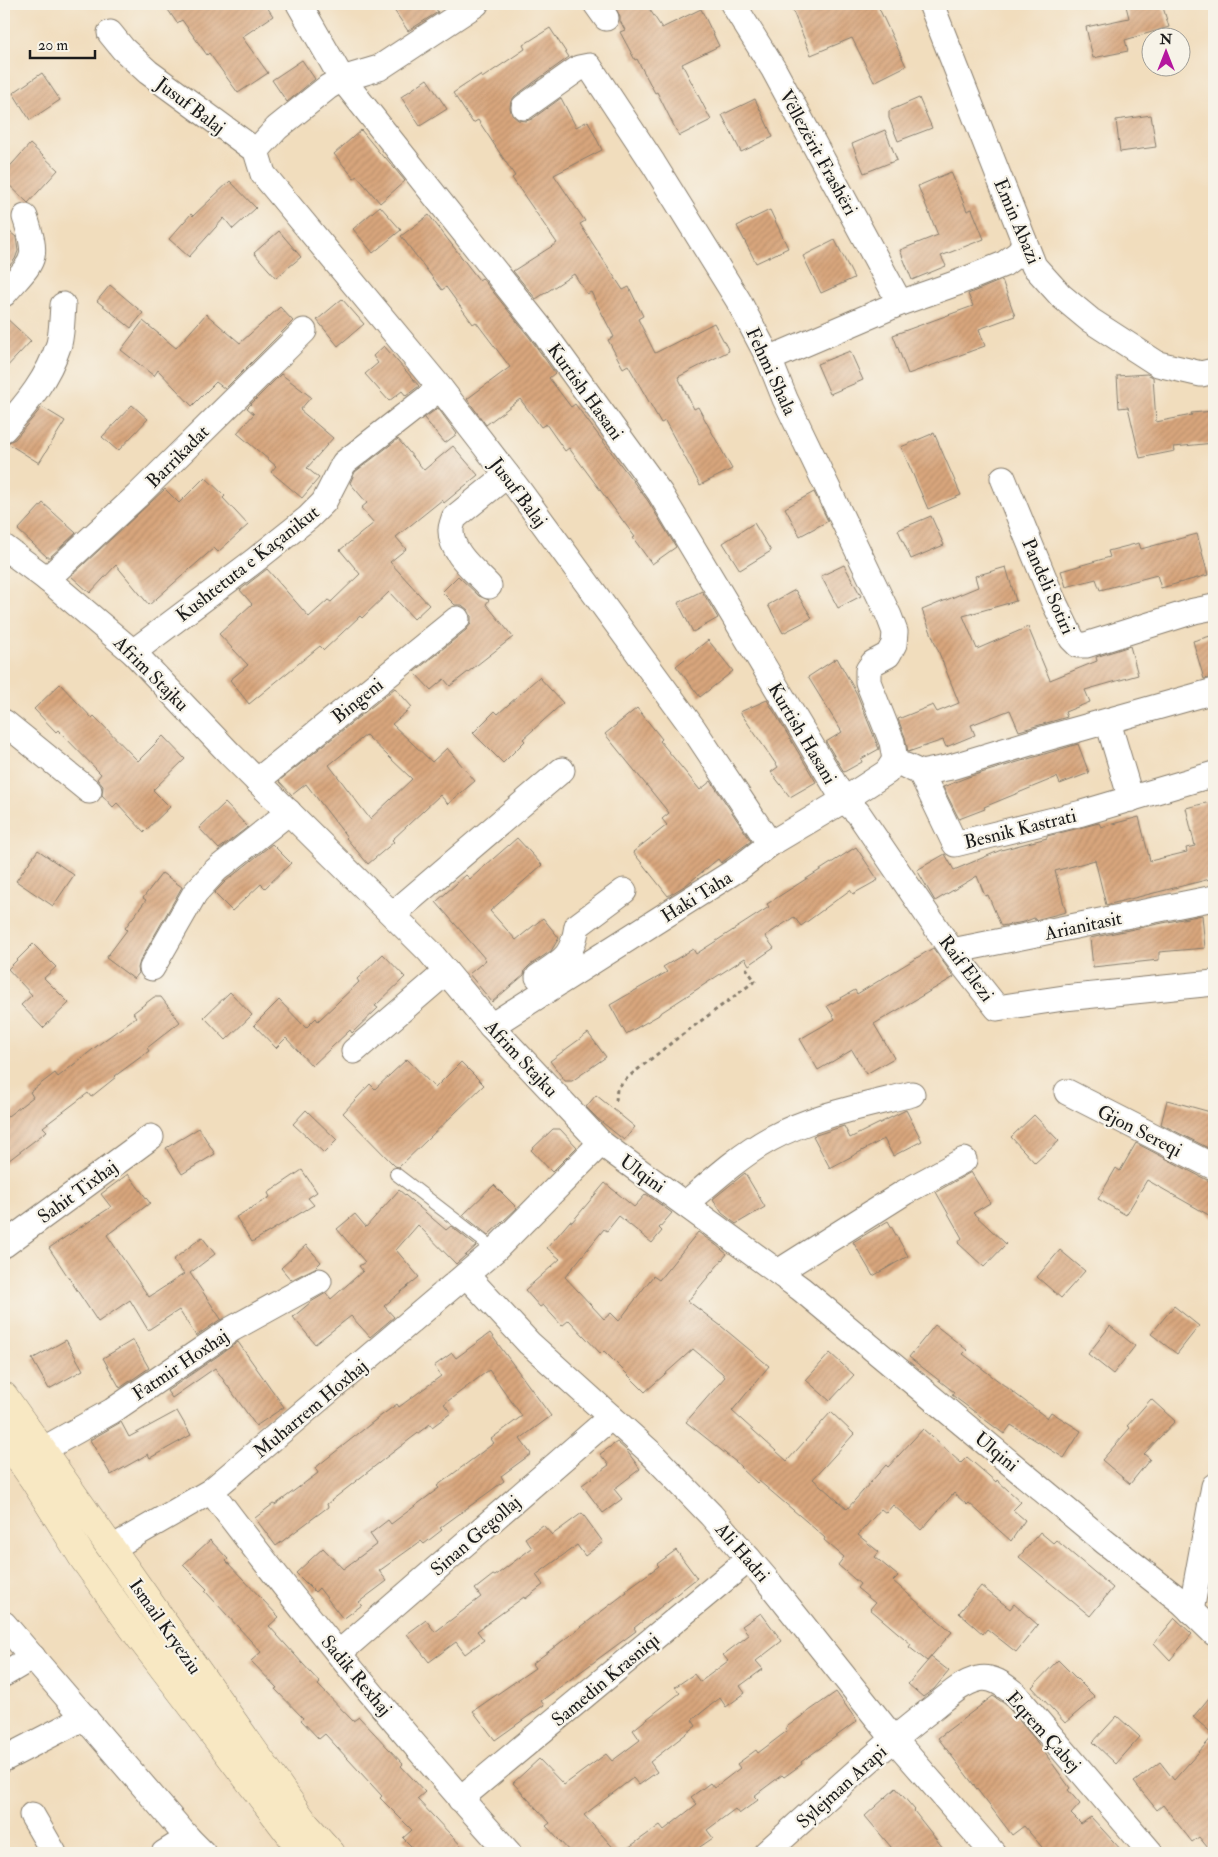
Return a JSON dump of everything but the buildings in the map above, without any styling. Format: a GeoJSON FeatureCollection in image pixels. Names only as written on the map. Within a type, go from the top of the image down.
{"type":"FeatureCollection","features":[{"type":"Feature","properties":{"kind":"main road","name":"Ismail Kryeziu"},"geometry":{"type":"LineString","coordinates":[[4,1396],[306,1825],[331,1853]]}},
{"type":"Feature","properties":{"kind":"main road","name":"Ismail Kryeziu"},"geometry":{"type":"LineString","coordinates":[[4,1437],[34,1480],[83,1558],[141,1639],[304,1853]]}},
{"type":"Feature","properties":{"kind":"street","name":"Kurtish Hasani"},"geometry":{"type":"LineString","coordinates":[[299,4],[342,79],[541,329],[660,493],[844,800]]}},
{"type":"Feature","properties":{"kind":"street","name":"Vëllezërit Frashëri"},"geometry":{"type":"LineString","coordinates":[[733,4],[778,79],[900,303]]}},
{"type":"Feature","properties":{"kind":"street","name":"Emin Abazi"},"geometry":{"type":"LineString","coordinates":[[931,4],[1017,218],[1034,266],[1061,296],[1090,320],[1158,364],[1201,374],[1214,371]]}},
{"type":"Feature","properties":{"kind":"street"},"geometry":{"type":"LineString","coordinates":[[256,151],[277,128],[328,87],[342,79],[379,68],[471,5]]}},
{"type":"Feature","properties":{"kind":"street","name":"Jusuf Balaj"},"geometry":{"type":"LineString","coordinates":[[110,33],[123,49],[148,72],[256,151],[263,174],[440,388],[507,476],[694,728],[770,844]]}},
{"type":"Feature","properties":{"kind":"street","name":"Fehmi Shala"},"geometry":{"type":"LineString","coordinates":[[524,107],[579,68],[589,66],[653,163],[738,300],[879,592],[895,632],[894,644],[888,655],[873,663],[868,670],[868,682],[892,742],[895,760]]}},
{"type":"Feature","properties":{"kind":"street"},"geometry":{"type":"LineString","coordinates":[[4,294],[26,269],[34,256],[34,242],[25,217]]}},
{"type":"Feature","properties":{"kind":"street"},"geometry":{"type":"LineString","coordinates":[[768,359],[900,303],[1004,264],[1020,252],[1024,241]]}},
{"type":"Feature","properties":{"kind":"street"},"geometry":{"type":"LineString","coordinates":[[4,430],[38,388],[50,366],[60,342],[63,305]]}},
{"type":"Feature","properties":{"kind":"street","name":"Barrikadat"},"geometry":{"type":"LineString","coordinates":[[47,579],[137,496],[304,331]]}},
{"type":"Feature","properties":{"kind":"street","name":"Kushtetuta e Kaçanikut"},"geometry":{"type":"LineString","coordinates":[[133,652],[308,518],[324,502],[344,463],[440,388]]}},
{"type":"Feature","properties":{"kind":"street"},"geometry":{"type":"LineString","coordinates":[[489,586],[458,551],[453,542],[450,529],[454,518],[507,476]]}},
{"type":"Feature","properties":{"kind":"street","name":"Pandeli Sotiri"},"geometry":{"type":"LineString","coordinates":[[1003,478],[1053,600],[1072,639],[1078,645],[1086,645],[1194,611],[1214,607]]}},
{"type":"Feature","properties":{"kind":"street","name":"Afrim Stajku"},"geometry":{"type":"LineString","coordinates":[[4,546],[47,579],[133,652],[258,781],[429,951],[491,1026],[600,1142]]}},
{"type":"Feature","properties":{"kind":"street","name":"Bingeni"},"geometry":{"type":"LineString","coordinates":[[258,781],[457,619]]}},
{"type":"Feature","properties":{"kind":"street"},"geometry":{"type":"LineString","coordinates":[[895,760],[921,773],[951,767],[1214,691]]}},
{"type":"Feature","properties":{"kind":"street"},"geometry":{"type":"LineString","coordinates":[[4,722],[89,791]]}},
{"type":"Feature","properties":{"kind":"street"},"geometry":{"type":"LineString","coordinates":[[1108,722],[1131,798]]}},
{"type":"Feature","properties":{"kind":"street","name":"Haki Taha"},"geometry":{"type":"LineString","coordinates":[[491,1026],[738,869],[770,844],[887,772],[895,760]]}},
{"type":"Feature","properties":{"kind":"street"},"geometry":{"type":"LineString","coordinates":[[393,914],[562,770]]}},
{"type":"Feature","properties":{"kind":"street","name":"Besnik Kastrati"},"geometry":{"type":"LineString","coordinates":[[921,773],[955,844],[1082,813],[1214,774]]}},
{"type":"Feature","properties":{"kind":"street","name":"Raif Elezi"},"geometry":{"type":"LineString","coordinates":[[844,800],[858,813],[952,951],[997,1008],[1064,998],[1214,983]]}},
{"type":"Feature","properties":{"kind":"street"},"geometry":{"type":"LineString","coordinates":[[152,968],[194,893],[216,870],[289,812]]}},
{"type":"Feature","properties":{"kind":"street"},"geometry":{"type":"LineString","coordinates":[[537,997],[534,988],[535,978],[565,959],[574,945],[577,926],[624,891]]}},
{"type":"Feature","properties":{"kind":"street","name":"Arianitasit"},"geometry":{"type":"LineString","coordinates":[[952,951],[1214,898]]}},
{"type":"Feature","properties":{"kind":"street"},"geometry":{"type":"LineString","coordinates":[[354,1051],[446,972]]}},
{"type":"Feature","properties":{"kind":"street","name":"Gjon Sereqi"},"geometry":{"type":"LineString","coordinates":[[1066,1092],[1214,1167]]}},
{"type":"Feature","properties":{"kind":"street","name":"Ulqini"},"geometry":{"type":"LineString","coordinates":[[685,1204],[722,1172],[770,1140],[804,1123],[912,1094]]}},
{"type":"Feature","properties":{"kind":"street","name":"Sahit Tixhaj"},"geometry":{"type":"LineString","coordinates":[[4,1245],[151,1137]]}},
{"type":"Feature","properties":{"kind":"street","name":"Ulqini"},"geometry":{"type":"LineString","coordinates":[[600,1142],[802,1289],[1105,1542],[1191,1611],[1214,1633]]}},
{"type":"Feature","properties":{"kind":"street","name":"Muharrem Hoxhaj"},"geometry":{"type":"LineString","coordinates":[[112,1548],[211,1491],[495,1250],[600,1142]]}},
{"type":"Feature","properties":{"kind":"street"},"geometry":{"type":"LineString","coordinates":[[778,1272],[906,1192],[964,1160]]}},
{"type":"Feature","properties":{"kind":"street","name":"Ali Hadri"},"geometry":{"type":"LineString","coordinates":[[466,1275],[529,1343],[651,1453],[711,1515],[862,1697],[893,1738],[993,1853]]}},
{"type":"Feature","properties":{"kind":"street","name":"Fatmir Hoxhaj"},"geometry":{"type":"LineString","coordinates":[[42,1450],[112,1411],[232,1329],[319,1281]]}},
{"type":"Feature","properties":{"kind":"street","name":"Sinan Gegollaj"},"geometry":{"type":"LineString","coordinates":[[339,1653],[611,1417]]}},
{"type":"Feature","properties":{"kind":"street"},"geometry":{"type":"LineString","coordinates":[[1191,1611],[1214,1486]]}},
{"type":"Feature","properties":{"kind":"street","name":"Sadik Rexhaj"},"geometry":{"type":"LineString","coordinates":[[211,1491],[283,1586],[460,1799],[509,1853]]}},
{"type":"Feature","properties":{"kind":"street","name":"Samedin Krasniqi"},"geometry":{"type":"LineString","coordinates":[[460,1799],[749,1559]]}},
{"type":"Feature","properties":{"kind":"street"},"geometry":{"type":"LineString","coordinates":[[4,1624],[196,1846],[164,1853]]}},
{"type":"Feature","properties":{"kind":"street"},"geometry":{"type":"LineString","coordinates":[[4,1674],[34,1657]]}},
{"type":"Feature","properties":{"kind":"street","name":"Eqrem Çabej"},"geometry":{"type":"LineString","coordinates":[[893,1738],[964,1685],[978,1679],[989,1679],[1000,1683],[1015,1694],[1151,1853]]}},
{"type":"Feature","properties":{"kind":"street"},"geometry":{"type":"LineString","coordinates":[[4,1759],[85,1717]]}},
{"type":"Feature","properties":{"kind":"street","name":"Sylejman Arapi"},"geometry":{"type":"LineString","coordinates":[[766,1853],[893,1738]]}},
{"type":"Feature","properties":{"kind":"street"},"geometry":{"type":"LineString","coordinates":[[32,1815],[54,1853]]}},
{"type":"Feature","properties":{"kind":"lane"},"geometry":{"type":"LineString","coordinates":[[396,1174],[495,1250]]}},
{"type":"Feature","properties":{"kind":"path"},"geometry":{"type":"LineString","coordinates":[[616,1101],[617,1088],[627,1078],[755,981],[746,968]]}}]}
